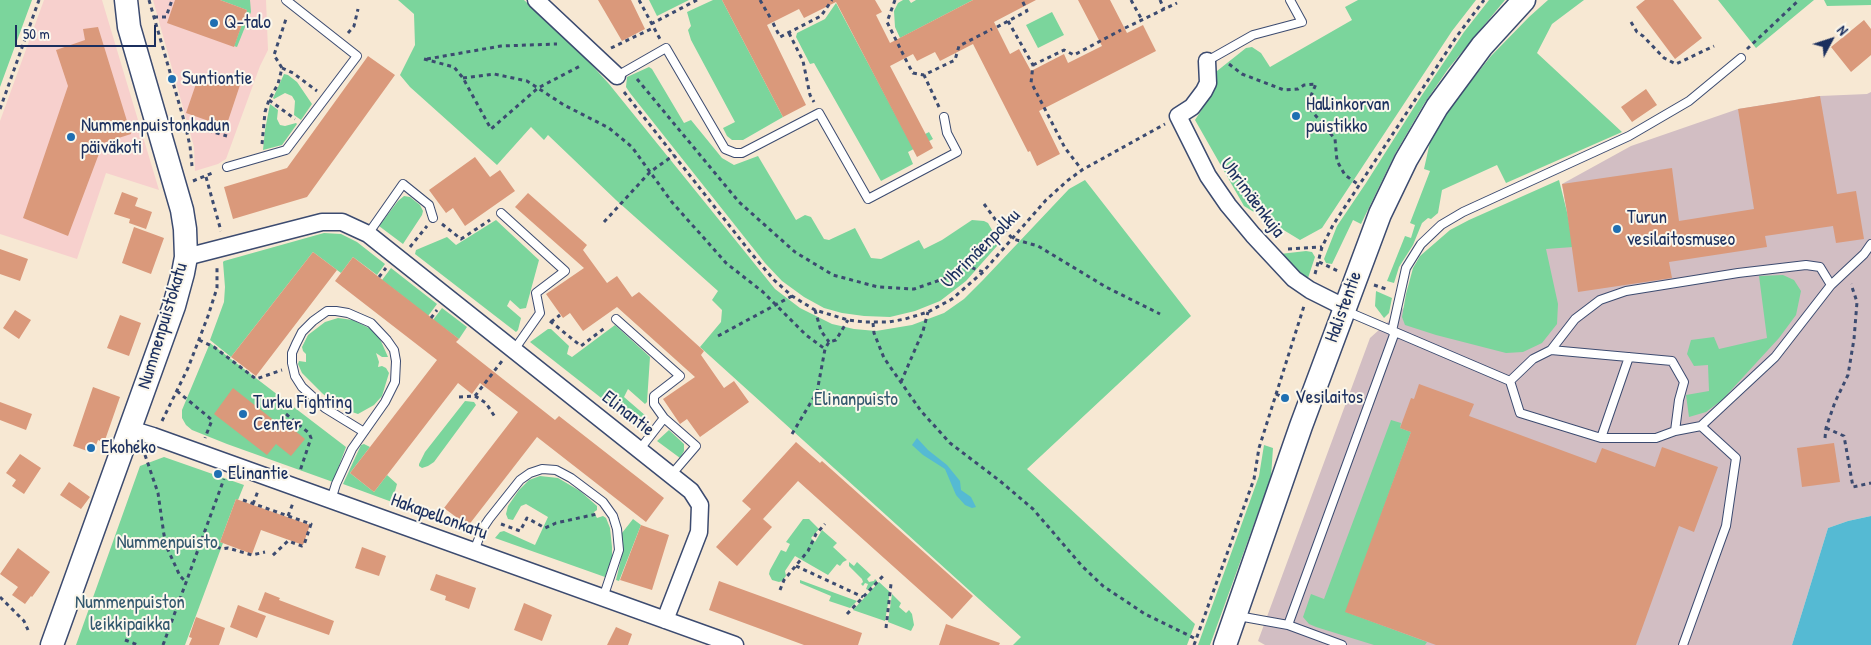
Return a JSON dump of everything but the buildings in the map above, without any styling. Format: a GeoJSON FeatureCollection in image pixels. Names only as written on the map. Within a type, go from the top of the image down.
{"type":"FeatureCollection","features":[{"type":"Feature","properties":{"kind":"street","name":"Nummenpuistokatu"},"geometry":{"type":"LineString","coordinates":[[52,645],[174,306],[186,257],[182,210],[129,27],[126,0]]}},
{"type":"Feature","properties":{"kind":"street"},"geometry":{"type":"LineString","coordinates":[[536,0],[598,56],[623,72]]}},
{"type":"Feature","properties":{"kind":"street","name":"Halistentie"},"geometry":{"type":"LineString","coordinates":[[1225,645],[1344,308],[1380,214],[1422,132],[1458,77],[1482,46],[1524,0]]}},
{"type":"Feature","properties":{"kind":"street"},"geometry":{"type":"LineString","coordinates":[[1178,116],[1192,107],[1204,91],[1208,83],[1214,57]]}},
{"type":"Feature","properties":{"kind":"street","name":"Uhrimäenkuja"},"geometry":{"type":"LineString","coordinates":[[1178,116],[1208,176],[1252,235],[1294,279],[1344,308]]}},
{"type":"Feature","properties":{"kind":"street","name":"Elinantie"},"geometry":{"type":"LineString","coordinates":[[186,257],[322,222],[342,222],[368,234],[510,352],[640,449],[691,490],[700,505],[700,532],[665,620]]}},
{"type":"Feature","properties":{"kind":"street","name":"Hakapellonkatu"},"geometry":{"type":"LineString","coordinates":[[130,429],[735,645]]}},
{"type":"Feature","properties":{"kind":"lane"},"geometry":{"type":"LineString","coordinates":[[1214,57],[1253,35],[1302,22],[1290,0]]}},
{"type":"Feature","properties":{"kind":"lane"},"geometry":{"type":"LineString","coordinates":[[227,166],[286,150],[357,56],[289,2]]}},
{"type":"Feature","properties":{"kind":"lane"},"geometry":{"type":"LineString","coordinates":[[623,72],[666,48],[725,149],[735,153],[742,153],[819,113],[868,200],[957,152],[947,133],[944,117]]}},
{"type":"Feature","properties":{"kind":"lane"},"geometry":{"type":"LineString","coordinates":[[1288,626],[1393,332],[1406,268],[1421,244],[1441,225],[1463,212],[1629,136],[1689,101],[1740,58]]}},
{"type":"Feature","properties":{"kind":"lane"},"geometry":{"type":"LineString","coordinates":[[368,234],[402,184],[429,205],[433,218]]}},
{"type":"Feature","properties":{"kind":"lane"},"geometry":{"type":"LineString","coordinates":[[501,213],[565,271],[536,293],[540,313],[510,352]]}},
{"type":"Feature","properties":{"kind":"lane"},"geometry":{"type":"LineString","coordinates":[[1344,308],[1393,332],[1510,382],[1520,413],[1602,438],[1656,438],[1675,431],[1701,426],[1774,357],[1831,284],[1864,254],[1871,244]]}},
{"type":"Feature","properties":{"kind":"lane"},"geometry":{"type":"LineString","coordinates":[[1510,382],[1533,359],[1552,350],[1575,319],[1600,300],[1626,291],[1738,273],[1806,265],[1820,267],[1831,284]]}},
{"type":"Feature","properties":{"kind":"lane"},"geometry":{"type":"LineString","coordinates":[[331,500],[352,449],[386,402],[395,382],[397,372],[394,350],[382,332],[370,322],[359,317],[336,310],[327,312],[313,321],[302,332],[292,353],[295,376],[310,395],[325,408],[364,432]]}},
{"type":"Feature","properties":{"kind":"lane"},"geometry":{"type":"LineString","coordinates":[[616,319],[680,376],[654,396],[654,404],[664,418],[696,446],[672,474]]}},
{"type":"Feature","properties":{"kind":"lane"},"geometry":{"type":"LineString","coordinates":[[1552,350],[1672,361],[1684,382],[1679,400],[1675,431]]}},
{"type":"Feature","properties":{"kind":"lane"},"geometry":{"type":"LineString","coordinates":[[1602,438],[1629,357]]}},
{"type":"Feature","properties":{"kind":"lane"},"geometry":{"type":"LineString","coordinates":[[640,449],[664,418]]}},
{"type":"Feature","properties":{"kind":"lane"},"geometry":{"type":"LineString","coordinates":[[1683,645],[1726,526],[1736,458],[1701,426]]}},
{"type":"Feature","properties":{"kind":"lane"},"geometry":{"type":"LineString","coordinates":[[474,551],[488,520],[520,480],[530,473],[542,469],[556,470],[571,478],[603,502],[613,516],[617,529],[618,550],[603,598]]}},
{"type":"Feature","properties":{"kind":"lane"},"geometry":{"type":"LineString","coordinates":[[1236,615],[1288,626],[1342,645]]}},
{"type":"Feature","properties":{"kind":"path"},"geometry":{"type":"LineString","coordinates":[[0,108],[39,0]]}},
{"type":"Feature","properties":{"kind":"path"},"geometry":{"type":"LineString","coordinates":[[149,0],[185,124],[190,146],[192,169]]}},
{"type":"Feature","properties":{"kind":"path"},"geometry":{"type":"LineString","coordinates":[[154,17],[166,17],[172,0]]}},
{"type":"Feature","properties":{"kind":"path"},"geometry":{"type":"LineString","coordinates":[[639,0],[651,24],[697,0]]}},
{"type":"Feature","properties":{"kind":"path"},"geometry":{"type":"LineString","coordinates":[[760,0],[780,37],[820,16],[832,0]]}},
{"type":"Feature","properties":{"kind":"path"},"geometry":{"type":"LineString","coordinates":[[895,0],[887,22],[913,73],[924,76],[955,60],[959,46],[992,30]]}},
{"type":"Feature","properties":{"kind":"path"},"geometry":{"type":"LineString","coordinates":[[996,27],[1027,11],[1022,0]]}},
{"type":"Feature","properties":{"kind":"path"},"geometry":{"type":"LineString","coordinates":[[1131,0],[1142,20]]}},
{"type":"Feature","properties":{"kind":"path"},"geometry":{"type":"LineString","coordinates":[[1160,0],[1164,9]]}},
{"type":"Feature","properties":{"kind":"path"},"geometry":{"type":"LineString","coordinates":[[1313,280],[1322,247],[1333,225],[1456,36],[1484,0]]}},
{"type":"Feature","properties":{"kind":"path"},"geometry":{"type":"LineString","coordinates":[[1740,58],[1751,45],[1800,0]]}},
{"type":"Feature","properties":{"kind":"path"},"geometry":{"type":"LineString","coordinates":[[289,2],[274,55],[282,68],[293,73],[326,97]]}},
{"type":"Feature","properties":{"kind":"path"},"geometry":{"type":"LineString","coordinates":[[1033,65],[1064,50],[1074,54],[1177,3]]}},
{"type":"Feature","properties":{"kind":"path"},"geometry":{"type":"LineString","coordinates":[[340,43],[354,26],[358,9]]}},
{"type":"Feature","properties":{"kind":"path"},"geometry":{"type":"LineString","coordinates":[[1008,21],[1033,65],[1032,84],[1065,148],[1082,170]]}},
{"type":"Feature","properties":{"kind":"path"},"geometry":{"type":"LineString","coordinates":[[1631,22],[1636,32],[1643,36],[1664,58],[1676,64],[1714,46]]}},
{"type":"Feature","properties":{"kind":"path"},"geometry":{"type":"LineString","coordinates":[[583,42],[500,46],[424,59],[454,67],[463,78],[491,129],[538,88],[653,28]]}},
{"type":"Feature","properties":{"kind":"path"},"geometry":{"type":"LineString","coordinates":[[788,32],[803,61],[810,95],[819,113]]}},
{"type":"Feature","properties":{"kind":"path"},"geometry":{"type":"LineString","coordinates":[[1214,57],[1228,63],[1242,74],[1284,90],[1298,89],[1304,84],[1316,84],[1310,98],[1312,110],[1334,139],[1337,162],[1346,175],[1359,185]]}},
{"type":"Feature","properties":{"kind":"path"},"geometry":{"type":"LineString","coordinates":[[261,157],[262,131],[269,100],[278,84],[282,68]]}},
{"type":"Feature","properties":{"kind":"path"},"geometry":{"type":"LineString","coordinates":[[623,72],[739,202],[795,252],[833,275],[878,287],[914,289],[970,267],[983,272]]}},
{"type":"Feature","properties":{"kind":"path","name":"Uhrimäenpolku"},"geometry":{"type":"LineString","coordinates":[[623,72],[624,94],[774,280],[792,296],[815,310],[848,320],[873,322],[897,320],[928,312],[952,299],[983,272],[1046,200],[1067,181],[1082,170],[1178,116]]}},
{"type":"Feature","properties":{"kind":"path"},"geometry":{"type":"LineString","coordinates":[[463,78],[494,74],[527,81],[564,105],[609,128],[632,147],[671,201],[726,263],[762,292],[806,334],[825,349]]}},
{"type":"Feature","properties":{"kind":"path"},"geometry":{"type":"LineString","coordinates":[[924,76],[944,117]]}},
{"type":"Feature","properties":{"kind":"path"},"geometry":{"type":"LineString","coordinates":[[269,100],[304,126]]}},
{"type":"Feature","properties":{"kind":"path"},"geometry":{"type":"LineString","coordinates":[[185,124],[227,136]]}},
{"type":"Feature","properties":{"kind":"path"},"geometry":{"type":"LineString","coordinates":[[604,222],[650,172],[674,155]]}},
{"type":"Feature","properties":{"kind":"path"},"geometry":{"type":"LineString","coordinates":[[195,188],[192,179],[206,177],[227,166]]}},
{"type":"Feature","properties":{"kind":"path"},"geometry":{"type":"LineString","coordinates":[[206,177],[223,236]]}},
{"type":"Feature","properties":{"kind":"path"},"geometry":{"type":"LineString","coordinates":[[984,204],[1013,239],[1038,246],[1106,287],[1160,314]]}},
{"type":"Feature","properties":{"kind":"path"},"geometry":{"type":"LineString","coordinates":[[461,239],[501,213]]}},
{"type":"Feature","properties":{"kind":"path"},"geometry":{"type":"LineString","coordinates":[[160,424],[178,391],[215,297],[218,261]]}},
{"type":"Feature","properties":{"kind":"path"},"geometry":{"type":"LineString","coordinates":[[1319,262],[1339,272]]}},
{"type":"Feature","properties":{"kind":"path"},"geometry":{"type":"LineString","coordinates":[[379,277],[385,269]]}},
{"type":"Feature","properties":{"kind":"path"},"geometry":{"type":"LineString","coordinates":[[1825,438],[1826,428],[1835,402],[1848,375],[1854,339],[1857,302],[1846,269]]}},
{"type":"Feature","properties":{"kind":"path"},"geometry":{"type":"LineString","coordinates":[[1378,287],[1384,289]]}},
{"type":"Feature","properties":{"kind":"path"},"geometry":{"type":"LineString","coordinates":[[718,336],[792,296]]}},
{"type":"Feature","properties":{"kind":"path"},"geometry":{"type":"LineString","coordinates":[[1194,645],[1254,479],[1259,448],[1300,314],[1306,302]]}},
{"type":"Feature","properties":{"kind":"path"},"geometry":{"type":"LineString","coordinates":[[431,318],[438,309]]}},
{"type":"Feature","properties":{"kind":"path"},"geometry":{"type":"LineString","coordinates":[[815,310],[821,331],[829,342]]}},
{"type":"Feature","properties":{"kind":"path"},"geometry":{"type":"LineString","coordinates":[[901,382],[928,312]]}},
{"type":"Feature","properties":{"kind":"path"},"geometry":{"type":"LineString","coordinates":[[551,322],[560,315]]}},
{"type":"Feature","properties":{"kind":"path"},"geometry":{"type":"LineString","coordinates":[[558,327],[581,346],[616,319]]}},
{"type":"Feature","properties":{"kind":"path"},"geometry":{"type":"LineString","coordinates":[[792,434],[817,392],[825,349],[829,342],[836,340],[848,320]]}},
{"type":"Feature","properties":{"kind":"path"},"geometry":{"type":"LineString","coordinates":[[873,322],[874,334],[884,358],[920,411],[950,443],[1032,508],[1082,566],[1103,586],[1145,614],[1196,639]]}},
{"type":"Feature","properties":{"kind":"path"},"geometry":{"type":"LineString","coordinates":[[199,340],[214,347],[256,379],[293,366]]}},
{"type":"Feature","properties":{"kind":"path"},"geometry":{"type":"LineString","coordinates":[[474,396],[510,352]]}},
{"type":"Feature","properties":{"kind":"path"},"geometry":{"type":"LineString","coordinates":[[178,391],[212,420],[204,438]]}},
{"type":"Feature","properties":{"kind":"path"},"geometry":{"type":"LineString","coordinates":[[1276,394],[1285,398]]}},
{"type":"Feature","properties":{"kind":"path"},"geometry":{"type":"LineString","coordinates":[[459,397],[474,396],[486,403],[495,417]]}},
{"type":"Feature","properties":{"kind":"path"},"geometry":{"type":"LineString","coordinates":[[286,414],[308,433],[311,438],[300,472]]}},
{"type":"Feature","properties":{"kind":"path"},"geometry":{"type":"LineString","coordinates":[[1826,428],[1844,436],[1853,487],[1871,483]]}},
{"type":"Feature","properties":{"kind":"path"},"geometry":{"type":"LineString","coordinates":[[144,455],[158,493],[168,550],[180,576],[187,583]]}},
{"type":"Feature","properties":{"kind":"path"},"geometry":{"type":"LineString","coordinates":[[164,645],[225,476]]}},
{"type":"Feature","properties":{"kind":"path"},"geometry":{"type":"LineString","coordinates":[[253,504],[258,489]]}},
{"type":"Feature","properties":{"kind":"path"},"geometry":{"type":"LineString","coordinates":[[243,500],[311,524],[304,545],[288,541],[272,556]]}},
{"type":"Feature","properties":{"kind":"path"},"geometry":{"type":"LineString","coordinates":[[288,516],[294,502]]}},
{"type":"Feature","properties":{"kind":"path"},"geometry":{"type":"LineString","coordinates":[[488,520],[520,530],[528,518],[546,528],[556,523],[594,515]]}},
{"type":"Feature","properties":{"kind":"path"},"geometry":{"type":"LineString","coordinates":[[780,590],[784,580],[808,551],[816,534],[825,524]]}},
{"type":"Feature","properties":{"kind":"path"},"geometry":{"type":"LineString","coordinates":[[202,542],[252,556],[265,552]]}},
{"type":"Feature","properties":{"kind":"path"},"geometry":{"type":"LineString","coordinates":[[796,566],[862,597]]}},
{"type":"Feature","properties":{"kind":"path"},"geometry":{"type":"LineString","coordinates":[[846,614],[883,576]]}},
{"type":"Feature","properties":{"kind":"path"},"geometry":{"type":"LineString","coordinates":[[886,628],[892,584]]}},
{"type":"Feature","properties":{"kind":"path"},"geometry":{"type":"LineString","coordinates":[[0,597],[24,621],[28,630]]}},
{"type":"Feature","properties":{"kind":"path"},"geometry":{"type":"LineString","coordinates":[[125,640],[138,645]]}},
{"type":"Feature","properties":{"kind":"shaded area","name":"Nummenpuistonkadun päiväkoti"},"geometry":{"type":"Polygon","coordinates":[[[44,0],[102,0],[159,190],[106,173],[77,259],[0,234],[0,121],[44,0]]]}},
{"type":"Feature","properties":{"kind":"shaded area"},"geometry":{"type":"Polygon","coordinates":[[[153,0],[266,0],[268,50],[260,66],[226,159],[218,164],[195,171],[194,147],[153,0]]]}},
{"type":"Feature","properties":{"kind":"shaded area"},"geometry":{"type":"Polygon","coordinates":[[[1871,92],[1871,516],[1828,528],[1792,645],[1265,645],[1258,641],[1370,338],[1461,256],[1567,212],[1562,184],[1631,146],[1738,109],[1820,96],[1867,94],[1871,92]]]}},
{"type":"Feature","properties":{"kind":"green space"},"geometry":{"type":"Polygon","coordinates":[[[0,0],[32,0],[0,87],[0,0]]]}},
{"type":"Feature","properties":{"kind":"green space"},"geometry":{"type":"Polygon","coordinates":[[[220,0],[250,0],[251,12],[237,47],[234,46],[247,10],[220,0]]]}},
{"type":"Feature","properties":{"kind":"green space","name":"Elinanpuisto"},"geometry":{"type":"Polygon","coordinates":[[[398,0],[524,0],[571,42],[609,84],[775,289],[800,308],[832,324],[876,331],[912,325],[944,313],[964,299],[1069,189],[1085,180],[1191,316],[1027,469],[1195,624],[1187,645],[1013,645],[1021,637],[700,347],[721,322],[722,310],[712,300],[718,291],[616,200],[548,135],[544,140],[531,127],[497,165],[410,87],[400,75],[415,45],[414,14],[398,0]]]}},
{"type":"Feature","properties":{"kind":"green space"},"geometry":{"type":"Polygon","coordinates":[[[649,0],[689,0],[657,16],[649,0]]]}},
{"type":"Feature","properties":{"kind":"green space"},"geometry":{"type":"Polygon","coordinates":[[[713,0],[722,0],[783,117],[743,140],[732,140],[727,136],[723,128],[735,122],[691,40],[688,30],[691,26],[687,12],[713,0]]]}},
{"type":"Feature","properties":{"kind":"green space"},"geometry":{"type":"Polygon","coordinates":[[[903,0],[909,0],[911,3],[916,0],[973,0],[900,38],[895,27],[894,11],[898,3],[903,0]]]}},
{"type":"Feature","properties":{"kind":"green space","name":"Hallinkorvan puistikko"},"geometry":{"type":"Polygon","coordinates":[[[1358,0],[1476,0],[1452,31],[1322,228],[1300,240],[1244,206],[1195,120],[1206,103],[1217,71],[1246,48],[1252,47],[1261,53],[1270,67],[1352,20],[1345,7],[1358,0]]]}},
{"type":"Feature","properties":{"kind":"green space"},"geometry":{"type":"Polygon","coordinates":[[[1489,0],[1505,0],[1448,69],[1424,104],[1395,154],[1361,224],[1353,220],[1332,264],[1326,263],[1324,259],[1337,226],[1464,32],[1489,0]]]}},
{"type":"Feature","properties":{"kind":"green space"},"geometry":{"type":"Polygon","coordinates":[[[1548,0],[1584,0],[1552,24],[1537,53],[1622,132],[1506,183],[1497,165],[1442,190],[1438,213],[1422,223],[1413,245],[1399,267],[1394,283],[1387,281],[1405,236],[1411,238],[1415,225],[1410,223],[1430,171],[1424,169],[1430,142],[1445,114],[1491,56],[1548,0]]]}},
{"type":"Feature","properties":{"kind":"green space"},"geometry":{"type":"Polygon","coordinates":[[[1718,0],[1814,0],[1756,48],[1718,0]]]}},
{"type":"Feature","properties":{"kind":"green space"},"geometry":{"type":"Polygon","coordinates":[[[1824,0],[1871,0],[1871,5],[1827,6],[1824,0]]]}},
{"type":"Feature","properties":{"kind":"green space"},"geometry":{"type":"Polygon","coordinates":[[[836,3],[910,142],[929,132],[933,139],[908,152],[913,164],[881,181],[814,63],[810,64],[796,37],[797,33],[825,19],[836,3]]]}},
{"type":"Feature","properties":{"kind":"green space"},"geometry":{"type":"Polygon","coordinates":[[[1052,12],[1064,35],[1038,48],[1026,25],[1052,12]]]}},
{"type":"Feature","properties":{"kind":"green space"},"geometry":{"type":"Polygon","coordinates":[[[649,67],[684,123],[691,120],[722,158],[734,165],[758,156],[796,220],[805,215],[811,217],[824,239],[829,240],[855,228],[871,258],[881,259],[919,240],[924,249],[942,240],[972,220],[988,223],[997,246],[966,281],[940,301],[915,311],[890,317],[842,313],[824,308],[804,297],[782,281],[765,263],[630,93],[626,87],[627,77],[649,67]]]}},
{"type":"Feature","properties":{"kind":"green space"},"geometry":{"type":"Polygon","coordinates":[[[284,74],[297,82],[312,104],[301,120],[294,115],[295,101],[292,96],[285,93],[273,98],[284,74]]]}},
{"type":"Feature","properties":{"kind":"green space"},"geometry":{"type":"Polygon","coordinates":[[[270,104],[278,110],[277,119],[280,125],[297,124],[282,145],[263,150],[265,130],[270,104]]]}},
{"type":"Feature","properties":{"kind":"green space"},"geometry":{"type":"Polygon","coordinates":[[[1559,180],[1573,247],[1546,249],[1558,304],[1557,324],[1542,343],[1523,352],[1506,353],[1405,325],[1402,317],[1406,294],[1413,268],[1420,256],[1450,230],[1559,180]]]}},
{"type":"Feature","properties":{"kind":"green space"},"geometry":{"type":"Polygon","coordinates":[[[404,196],[410,197],[420,205],[423,211],[403,244],[379,226],[404,196]]]}},
{"type":"Feature","properties":{"kind":"green space"},"geometry":{"type":"Polygon","coordinates":[[[496,220],[539,260],[526,308],[520,309],[510,300],[507,306],[521,318],[516,332],[415,254],[416,250],[447,237],[456,245],[496,220]]]}},
{"type":"Feature","properties":{"kind":"green space"},"geometry":{"type":"Polygon","coordinates":[[[324,233],[341,234],[357,242],[385,264],[377,275],[353,257],[341,273],[313,252],[231,357],[210,340],[224,302],[224,261],[324,233]]]}},
{"type":"Feature","properties":{"kind":"green space"},"geometry":{"type":"Polygon","coordinates":[[[1312,252],[1315,257],[1308,278],[1295,271],[1280,254],[1312,252]]]}},
{"type":"Feature","properties":{"kind":"green space"},"geometry":{"type":"Polygon","coordinates":[[[391,268],[437,304],[428,316],[382,280],[391,268]]]}},
{"type":"Feature","properties":{"kind":"green space"},"geometry":{"type":"Polygon","coordinates":[[[1783,275],[1794,280],[1801,291],[1796,315],[1779,338],[1722,400],[1706,412],[1689,417],[1686,395],[1709,391],[1708,365],[1694,366],[1687,354],[1691,340],[1714,337],[1719,349],[1767,338],[1759,276],[1783,275]]]}},
{"type":"Feature","properties":{"kind":"green space"},"geometry":{"type":"Polygon","coordinates":[[[1376,291],[1392,298],[1389,313],[1384,318],[1375,306],[1376,291]]]}},
{"type":"Feature","properties":{"kind":"green space"},"geometry":{"type":"Polygon","coordinates":[[[442,308],[467,327],[459,339],[433,320],[442,308]]]}},
{"type":"Feature","properties":{"kind":"green space"},"geometry":{"type":"Polygon","coordinates":[[[338,318],[353,320],[371,329],[380,339],[388,357],[382,357],[376,353],[379,362],[378,367],[386,368],[389,373],[382,396],[374,405],[358,414],[346,410],[323,394],[302,373],[298,364],[299,361],[306,362],[306,354],[302,347],[308,335],[325,322],[338,318]]]}},
{"type":"Feature","properties":{"kind":"green space"},"geometry":{"type":"Polygon","coordinates":[[[615,325],[650,357],[647,402],[645,404],[628,389],[624,397],[646,416],[642,430],[530,342],[548,329],[551,329],[569,346],[567,354],[572,357],[615,325]]]}},
{"type":"Feature","properties":{"kind":"green space","name":"Turku Fighting Center"},"geometry":{"type":"Polygon","coordinates":[[[210,343],[346,447],[333,482],[227,444],[192,430],[186,425],[182,418],[182,410],[210,343]]]}},
{"type":"Feature","properties":{"kind":"green space"},"geometry":{"type":"Polygon","coordinates":[[[465,401],[474,402],[476,405],[434,462],[422,468],[419,466],[425,452],[465,401]]]}},
{"type":"Feature","properties":{"kind":"green space"},"geometry":{"type":"Polygon","coordinates":[[[1391,420],[1401,423],[1400,428],[1411,432],[1346,612],[1427,642],[1425,645],[1374,645],[1316,627],[1309,624],[1303,617],[1311,594],[1324,599],[1391,420]]]}},
{"type":"Feature","properties":{"kind":"green space"},"geometry":{"type":"Polygon","coordinates":[[[669,430],[684,444],[684,451],[680,458],[657,441],[669,430]]]}},
{"type":"Feature","properties":{"kind":"green space"},"geometry":{"type":"Polygon","coordinates":[[[364,444],[370,447],[350,473],[374,492],[387,475],[397,484],[392,502],[343,484],[361,445],[364,444]]]}},
{"type":"Feature","properties":{"kind":"green space"},"geometry":{"type":"Polygon","coordinates":[[[1264,445],[1273,448],[1271,477],[1210,645],[1198,645],[1259,476],[1264,445]]]}},
{"type":"Feature","properties":{"kind":"green space","name":"Nummenpuisto"},"geometry":{"type":"Polygon","coordinates":[[[164,457],[244,485],[238,500],[236,499],[220,542],[223,543],[185,645],[76,645],[140,466],[164,457]]]}},
{"type":"Feature","properties":{"kind":"green space"},"geometry":{"type":"Polygon","coordinates":[[[540,476],[558,478],[580,491],[597,506],[597,510],[594,512],[597,518],[603,516],[606,518],[610,528],[612,558],[605,577],[495,538],[500,532],[504,531],[535,545],[548,517],[526,504],[521,506],[513,520],[508,519],[506,514],[508,506],[519,490],[529,480],[540,476]]]}},
{"type":"Feature","properties":{"kind":"green space"},"geometry":{"type":"Polygon","coordinates":[[[633,519],[641,525],[619,581],[616,580],[622,555],[622,533],[633,519]]]}},
{"type":"Feature","properties":{"kind":"green space"},"geometry":{"type":"Polygon","coordinates":[[[803,519],[809,519],[819,529],[811,538],[815,542],[822,530],[837,543],[833,547],[847,560],[840,566],[837,564],[828,575],[795,556],[785,571],[786,576],[782,581],[772,580],[769,574],[770,570],[781,550],[786,552],[790,544],[786,542],[803,519]]]}},
{"type":"Feature","properties":{"kind":"green space"},"geometry":{"type":"Polygon","coordinates":[[[849,562],[854,566],[857,562],[871,575],[867,579],[869,582],[875,579],[877,581],[868,590],[866,589],[868,584],[865,583],[863,586],[861,584],[863,582],[862,579],[849,566],[849,562]]]}},
{"type":"Feature","properties":{"kind":"green space"},"geometry":{"type":"Polygon","coordinates":[[[800,580],[857,601],[850,608],[829,601],[831,596],[800,583],[800,580]]]}},
{"type":"Feature","properties":{"kind":"green space"},"geometry":{"type":"Polygon","coordinates":[[[879,582],[890,592],[885,621],[853,610],[879,582]]]}},
{"type":"Feature","properties":{"kind":"green space"},"geometry":{"type":"Polygon","coordinates":[[[892,594],[901,603],[899,607],[906,613],[909,610],[912,614],[914,625],[911,631],[888,622],[892,594]]]}},
{"type":"Feature","properties":{"kind":"water"},"geometry":{"type":"Polygon","coordinates":[[[917,438],[928,450],[947,465],[960,481],[961,490],[971,497],[976,507],[972,508],[965,505],[956,495],[945,469],[923,455],[912,445],[917,438]]]}},
{"type":"Feature","properties":{"kind":"water"},"geometry":{"type":"Polygon","coordinates":[[[1871,516],[1871,645],[1792,645],[1828,528],[1871,516]]]}},
{"type":"Feature","properties":{"kind":"place","name":"Q-talo"},"geometry":{"type":"Point","coordinates":[214,23]}},
{"type":"Feature","properties":{"kind":"place","name":"Suntiontie"},"geometry":{"type":"Point","coordinates":[172,79]}},
{"type":"Feature","properties":{"kind":"place","name":"Hallinkorvan puistikko"},"geometry":{"type":"Point","coordinates":[1296,116]}},
{"type":"Feature","properties":{"kind":"place","name":"Nummenpuistonkadun päiväkoti"},"geometry":{"type":"Point","coordinates":[71,137]}},
{"type":"Feature","properties":{"kind":"place","name":"Turun vesilaitosmuseo"},"geometry":{"type":"Point","coordinates":[1617,229]}},
{"type":"Feature","properties":{"kind":"place","name":"Vesilaitos"},"geometry":{"type":"Point","coordinates":[1285,398]}},
{"type":"Feature","properties":{"kind":"place","name":"Turku Fighting Center"},"geometry":{"type":"Point","coordinates":[243,414]}},
{"type":"Feature","properties":{"kind":"place","name":"Ekoheko"},"geometry":{"type":"Point","coordinates":[91,448]}},
{"type":"Feature","properties":{"kind":"place","name":"Elinantie"},"geometry":{"type":"Point","coordinates":[218,474]}},
{"type":"Feature","properties":{"kind":"park label","name":"Nummenpuiston leikkipaikka"},"geometry":{"type":"Point","coordinates":[130,614]}}]}
